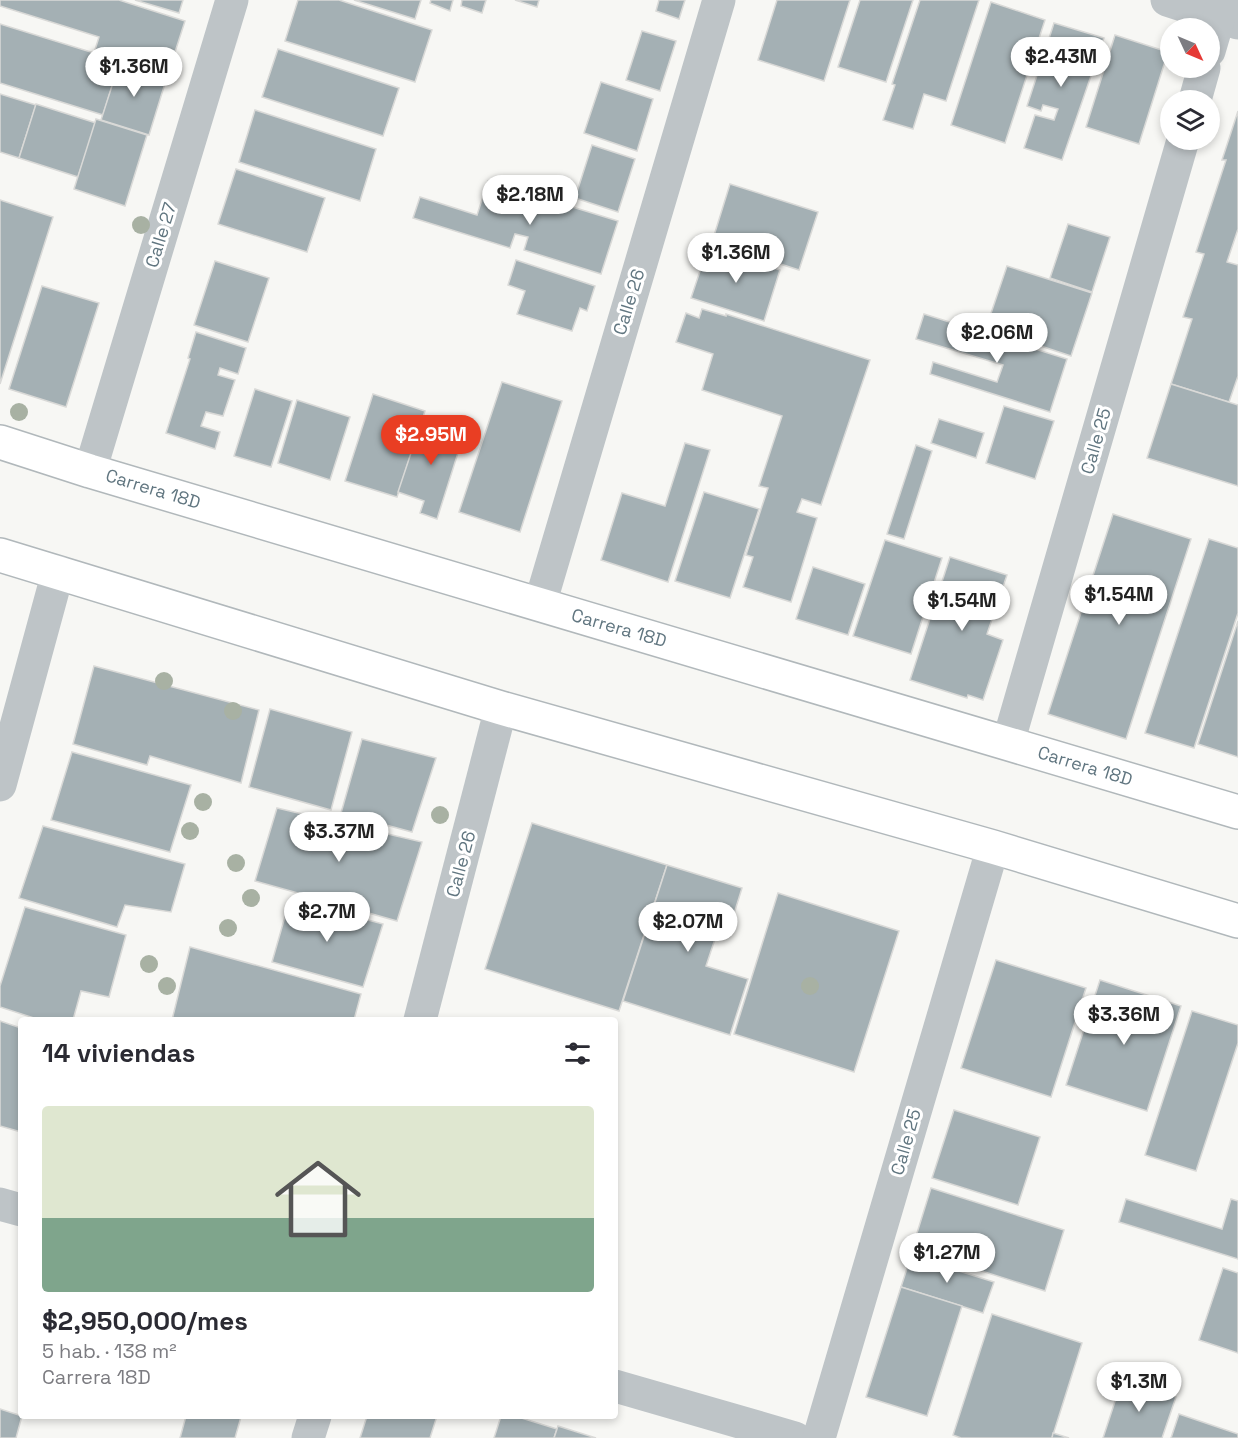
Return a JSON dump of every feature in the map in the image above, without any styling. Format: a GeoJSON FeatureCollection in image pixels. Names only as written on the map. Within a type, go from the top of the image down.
{"type":"FeatureCollection","features":[{"type":"Feature","properties":{"kind":"main road","name":"Carrera 18D"},"geometry":{"type":"LineString","coordinates":[[0,442],[90,471],[1238,812]]}},
{"type":"Feature","properties":{"kind":"main road"},"geometry":{"type":"LineString","coordinates":[[0,555],[501,708],[993,847],[1238,921]]}},
{"type":"Feature","properties":{"kind":"street","name":"Calle 27"},"geometry":{"type":"LineString","coordinates":[[90,471],[232,0]]}},
{"type":"Feature","properties":{"kind":"street","name":"Calle 26"},"geometry":{"type":"LineString","coordinates":[[540,604],[719,0]]}},
{"type":"Feature","properties":{"kind":"street"},"geometry":{"type":"LineString","coordinates":[[1167,0],[1227,13],[1220,28]]}},
{"type":"Feature","properties":{"kind":"street","name":"Calle 25"},"geometry":{"type":"LineString","coordinates":[[1008,743],[1180,150]]}},
{"type":"Feature","properties":{"kind":"street"},"geometry":{"type":"LineString","coordinates":[[0,785],[58,572]]}},
{"type":"Feature","properties":{"kind":"street","name":"Calle 26"},"geometry":{"type":"LineString","coordinates":[[421,1017],[501,708]]}},
{"type":"Feature","properties":{"kind":"street","name":"Calle 25"},"geometry":{"type":"LineString","coordinates":[[819,1438],[993,847]]}},
{"type":"Feature","properties":{"kind":"street"},"geometry":{"type":"LineString","coordinates":[[0,1204],[18,1209]]}},
{"type":"Feature","properties":{"kind":"street"},"geometry":{"type":"LineString","coordinates":[[618,1387],[795,1438]]}},
{"type":"Feature","properties":{"kind":"street"},"geometry":{"type":"LineString","coordinates":[[308,1438],[314,1419]]}},
{"type":"Feature","properties":{"kind":"building"},"geometry":{"type":"Polygon","coordinates":[[[0,0],[119,0],[185,21],[167,77],[94,53],[99,37],[0,6],[0,0]]]}},
{"type":"Feature","properties":{"kind":"building"},"geometry":{"type":"Polygon","coordinates":[[[135,0],[183,0],[179,13],[135,0]]]}},
{"type":"Feature","properties":{"kind":"building"},"geometry":{"type":"Polygon","coordinates":[[[298,0],[339,0],[432,30],[415,82],[285,41],[298,0]]]}},
{"type":"Feature","properties":{"kind":"building"},"geometry":{"type":"Polygon","coordinates":[[[354,0],[421,0],[415,19],[354,0]]]}},
{"type":"Feature","properties":{"kind":"building"},"geometry":{"type":"Polygon","coordinates":[[[431,0],[453,0],[450,11],[430,3],[431,0]]]}},
{"type":"Feature","properties":{"kind":"building"},"geometry":{"type":"Polygon","coordinates":[[[462,0],[486,0],[482,13],[461,6],[462,0]]]}},
{"type":"Feature","properties":{"kind":"building"},"geometry":{"type":"Polygon","coordinates":[[[515,0],[539,0],[537,7],[515,0]]]}},
{"type":"Feature","properties":{"kind":"building"},"geometry":{"type":"Polygon","coordinates":[[[659,0],[685,0],[679,19],[656,11],[659,0]]]}},
{"type":"Feature","properties":{"kind":"building"},"geometry":{"type":"Polygon","coordinates":[[[777,0],[850,0],[824,81],[758,60],[777,0]]]}},
{"type":"Feature","properties":{"kind":"building"},"geometry":{"type":"Polygon","coordinates":[[[860,0],[913,0],[886,82],[838,67],[860,0]]]}},
{"type":"Feature","properties":{"kind":"building"},"geometry":{"type":"Polygon","coordinates":[[[920,0],[979,0],[946,101],[924,94],[913,129],[883,120],[895,85],[892,84],[920,0]]]}},
{"type":"Feature","properties":{"kind":"building"},"geometry":{"type":"Polygon","coordinates":[[[991,2],[1045,20],[1005,143],[951,125],[991,2]]]}},
{"type":"Feature","properties":{"kind":"building"},"geometry":{"type":"Polygon","coordinates":[[[1054,23],[1104,38],[1062,160],[1024,148],[1035,115],[1054,120],[1058,109],[1043,105],[1041,111],[1027,106],[1054,23]]]}},
{"type":"Feature","properties":{"kind":"building"},"geometry":{"type":"Polygon","coordinates":[[[0,24],[120,61],[103,115],[0,83],[0,24]]]}},
{"type":"Feature","properties":{"kind":"building"},"geometry":{"type":"Polygon","coordinates":[[[642,31],[676,41],[660,91],[626,80],[642,31]]]}},
{"type":"Feature","properties":{"kind":"building"},"geometry":{"type":"Polygon","coordinates":[[[1115,35],[1160,49],[1160,77],[1139,144],[1086,127],[1115,35]]]}},
{"type":"Feature","properties":{"kind":"building"},"geometry":{"type":"Polygon","coordinates":[[[278,49],[399,88],[383,136],[262,97],[278,49]]]}},
{"type":"Feature","properties":{"kind":"building"},"geometry":{"type":"Polygon","coordinates":[[[120,61],[167,77],[149,135],[101,120],[120,61]]]}},
{"type":"Feature","properties":{"kind":"building"},"geometry":{"type":"Polygon","coordinates":[[[601,82],[653,99],[637,151],[584,133],[601,82]]]}},
{"type":"Feature","properties":{"kind":"building"},"geometry":{"type":"Polygon","coordinates":[[[0,94],[36,105],[19,158],[0,152],[0,94]]]}},
{"type":"Feature","properties":{"kind":"building"},"geometry":{"type":"Polygon","coordinates":[[[36,104],[96,123],[78,177],[19,158],[36,104]]]}},
{"type":"Feature","properties":{"kind":"building"},"geometry":{"type":"Polygon","coordinates":[[[255,110],[376,149],[360,201],[239,162],[255,110]]]}},
{"type":"Feature","properties":{"kind":"building"},"geometry":{"type":"Polygon","coordinates":[[[1238,111],[1238,229],[1227,262],[1238,265],[1238,376],[1229,402],[1171,384],[1192,319],[1183,317],[1204,254],[1196,252],[1226,160],[1222,160],[1238,111]]]}},
{"type":"Feature","properties":{"kind":"building"},"geometry":{"type":"Polygon","coordinates":[[[96,119],[147,135],[125,206],[74,189],[96,119]]]}},
{"type":"Feature","properties":{"kind":"building"},"geometry":{"type":"Polygon","coordinates":[[[592,145],[635,159],[618,212],[575,198],[592,145]]]}},
{"type":"Feature","properties":{"kind":"building"},"geometry":{"type":"Polygon","coordinates":[[[236,169],[325,198],[307,252],[218,224],[236,169]]]}},
{"type":"Feature","properties":{"kind":"building"},"geometry":{"type":"Polygon","coordinates":[[[488,181],[618,221],[601,274],[524,250],[528,237],[515,234],[510,248],[413,218],[420,197],[477,215],[488,181]]]}},
{"type":"Feature","properties":{"kind":"building"},"geometry":{"type":"Polygon","coordinates":[[[730,184],[818,212],[799,270],[712,242],[730,184]]]}},
{"type":"Feature","properties":{"kind":"building"},"geometry":{"type":"Polygon","coordinates":[[[0,200],[53,217],[0,384],[0,200]]]}},
{"type":"Feature","properties":{"kind":"building"},"geometry":{"type":"Polygon","coordinates":[[[1068,224],[1110,237],[1092,292],[1050,278],[1068,224]]]}},
{"type":"Feature","properties":{"kind":"building"},"geometry":{"type":"Polygon","coordinates":[[[708,247],[780,270],[764,321],[691,298],[708,247]]]}},
{"type":"Feature","properties":{"kind":"building"},"geometry":{"type":"Polygon","coordinates":[[[516,260],[595,286],[587,311],[580,308],[572,331],[517,314],[525,291],[508,285],[516,260]]]}},
{"type":"Feature","properties":{"kind":"building"},"geometry":{"type":"Polygon","coordinates":[[[215,261],[269,278],[248,342],[194,325],[215,261]]]}},
{"type":"Feature","properties":{"kind":"building"},"geometry":{"type":"Polygon","coordinates":[[[1007,266],[1092,293],[1071,356],[986,328],[1007,266]]]}},
{"type":"Feature","properties":{"kind":"building"},"geometry":{"type":"Polygon","coordinates":[[[42,286],[99,303],[66,407],[9,389],[42,286]]]}},
{"type":"Feature","properties":{"kind":"building"},"geometry":{"type":"Polygon","coordinates":[[[702,309],[726,316],[726,314],[870,360],[821,505],[802,499],[797,512],[817,518],[791,602],[743,587],[753,557],[746,555],[768,488],[759,486],[782,416],[702,390],[713,354],[676,342],[686,313],[699,318],[702,309]]]}},
{"type":"Feature","properties":{"kind":"building"},"geometry":{"type":"Polygon","coordinates":[[[924,314],[1067,359],[1050,412],[930,374],[933,362],[997,382],[1003,365],[916,339],[924,314]]]}},
{"type":"Feature","properties":{"kind":"building"},"geometry":{"type":"Polygon","coordinates":[[[196,332],[246,348],[238,374],[220,368],[218,375],[235,380],[223,416],[206,412],[201,426],[220,432],[215,449],[166,433],[190,359],[188,358],[196,332]]]}},
{"type":"Feature","properties":{"kind":"building"},"geometry":{"type":"Polygon","coordinates":[[[502,382],[562,401],[520,532],[459,512],[502,382]]]}},
{"type":"Feature","properties":{"kind":"building"},"geometry":{"type":"Polygon","coordinates":[[[1171,384],[1238,405],[1238,486],[1147,458],[1171,384]]]}},
{"type":"Feature","properties":{"kind":"building"},"geometry":{"type":"Polygon","coordinates":[[[255,389],[292,401],[271,467],[234,456],[255,389]]]}},
{"type":"Feature","properties":{"kind":"building"},"geometry":{"type":"Polygon","coordinates":[[[373,394],[425,411],[397,497],[345,481],[373,394]]]}},
{"type":"Feature","properties":{"kind":"building"},"geometry":{"type":"Polygon","coordinates":[[[297,400],[350,417],[330,480],[278,463],[297,400]]]}},
{"type":"Feature","properties":{"kind":"building"},"geometry":{"type":"Polygon","coordinates":[[[1004,406],[1054,421],[1035,479],[986,463],[1004,406]]]}},
{"type":"Feature","properties":{"kind":"building"},"geometry":{"type":"Polygon","coordinates":[[[939,419],[984,433],[976,458],[931,443],[939,419]]]}},
{"type":"Feature","properties":{"kind":"building"},"geometry":{"type":"Polygon","coordinates":[[[422,420],[464,434],[437,519],[420,513],[424,501],[398,492],[422,420]]]}},
{"type":"Feature","properties":{"kind":"building"},"geometry":{"type":"Polygon","coordinates":[[[685,443],[710,450],[668,582],[601,560],[622,493],[665,506],[685,443]]]}},
{"type":"Feature","properties":{"kind":"building"},"geometry":{"type":"Polygon","coordinates":[[[916,445],[932,451],[904,539],[887,534],[916,445]]]}},
{"type":"Feature","properties":{"kind":"building"},"geometry":{"type":"Polygon","coordinates":[[[704,492],[759,509],[730,598],[675,581],[704,492]]]}},
{"type":"Feature","properties":{"kind":"building"},"geometry":{"type":"Polygon","coordinates":[[[1113,514],[1191,539],[1126,739],[1048,714],[1113,514]]]}},
{"type":"Feature","properties":{"kind":"building"},"geometry":{"type":"Polygon","coordinates":[[[1209,539],[1238,548],[1238,613],[1194,748],[1145,733],[1209,539]]]}},
{"type":"Feature","properties":{"kind":"building"},"geometry":{"type":"Polygon","coordinates":[[[885,540],[942,558],[911,654],[853,636],[885,540]]]}},
{"type":"Feature","properties":{"kind":"building"},"geometry":{"type":"Polygon","coordinates":[[[950,557],[1007,575],[987,634],[1003,640],[983,700],[968,695],[967,698],[910,680],[950,557]]]}},
{"type":"Feature","properties":{"kind":"building"},"geometry":{"type":"Polygon","coordinates":[[[813,567],[865,584],[848,635],[796,619],[813,567]]]}},
{"type":"Feature","properties":{"kind":"building"},"geometry":{"type":"Polygon","coordinates":[[[1238,621],[1238,757],[1198,744],[1238,621]]]}},
{"type":"Feature","properties":{"kind":"building"},"geometry":{"type":"Polygon","coordinates":[[[94,666],[259,710],[241,783],[150,756],[147,765],[73,744],[94,666]]]}},
{"type":"Feature","properties":{"kind":"building"},"geometry":{"type":"Polygon","coordinates":[[[270,709],[352,732],[331,810],[249,787],[270,709]]]}},
{"type":"Feature","properties":{"kind":"building"},"geometry":{"type":"Polygon","coordinates":[[[362,739],[436,758],[412,832],[341,813],[362,739]]]}},
{"type":"Feature","properties":{"kind":"building"},"geometry":{"type":"Polygon","coordinates":[[[72,752],[191,785],[170,852],[51,820],[72,752]]]}},
{"type":"Feature","properties":{"kind":"building"},"geometry":{"type":"Polygon","coordinates":[[[277,808],[422,842],[397,921],[255,881],[277,808]]]}},
{"type":"Feature","properties":{"kind":"building"},"geometry":{"type":"Polygon","coordinates":[[[532,823],[667,865],[619,1011],[485,969],[532,823]]]}},
{"type":"Feature","properties":{"kind":"building"},"geometry":{"type":"Polygon","coordinates":[[[43,826],[185,864],[171,912],[125,905],[117,927],[19,898],[43,826]]]}},
{"type":"Feature","properties":{"kind":"building"},"geometry":{"type":"Polygon","coordinates":[[[667,865],[742,888],[729,930],[719,927],[706,966],[748,979],[730,1035],[623,1001],[667,865]]]}},
{"type":"Feature","properties":{"kind":"building"},"geometry":{"type":"Polygon","coordinates":[[[778,893],[899,931],[854,1072],[734,1034],[778,893]]]}},
{"type":"Feature","properties":{"kind":"building"},"geometry":{"type":"Polygon","coordinates":[[[290,899],[383,924],[363,987],[272,962],[290,899]]]}},
{"type":"Feature","properties":{"kind":"building"},"geometry":{"type":"Polygon","coordinates":[[[25,907],[126,935],[109,997],[81,991],[74,1017],[31,1017],[0,1007],[0,986],[25,907]]]}},
{"type":"Feature","properties":{"kind":"building"},"geometry":{"type":"Polygon","coordinates":[[[190,947],[361,994],[355,1017],[173,1017],[190,947]]]}},
{"type":"Feature","properties":{"kind":"building"},"geometry":{"type":"Polygon","coordinates":[[[996,960],[1086,988],[1051,1097],[961,1068],[996,960]]]}},
{"type":"Feature","properties":{"kind":"building"},"geometry":{"type":"Polygon","coordinates":[[[1100,980],[1181,1006],[1147,1111],[1066,1085],[1100,980]]]}},
{"type":"Feature","properties":{"kind":"building"},"geometry":{"type":"Polygon","coordinates":[[[1192,1011],[1238,1025],[1238,1043],[1196,1171],[1145,1155],[1192,1011]]]}},
{"type":"Feature","properties":{"kind":"building"},"geometry":{"type":"Polygon","coordinates":[[[0,1021],[18,1027],[18,1131],[0,1126],[0,1021]]]}},
{"type":"Feature","properties":{"kind":"building"},"geometry":{"type":"Polygon","coordinates":[[[954,1110],[1040,1137],[1018,1205],[932,1178],[954,1110]]]}},
{"type":"Feature","properties":{"kind":"building"},"geometry":{"type":"Polygon","coordinates":[[[931,1188],[1064,1230],[1045,1291],[912,1249],[931,1188]]]}},
{"type":"Feature","properties":{"kind":"building"},"geometry":{"type":"Polygon","coordinates":[[[1126,1199],[1222,1229],[1231,1199],[1238,1201],[1238,1259],[1119,1222],[1126,1199]]]}},
{"type":"Feature","properties":{"kind":"building"},"geometry":{"type":"Polygon","coordinates":[[[911,1256],[994,1282],[983,1313],[901,1287],[911,1256]]]}},
{"type":"Feature","properties":{"kind":"building"},"geometry":{"type":"Polygon","coordinates":[[[1223,1268],[1238,1273],[1238,1353],[1199,1340],[1223,1268]]]}},
{"type":"Feature","properties":{"kind":"building"},"geometry":{"type":"Polygon","coordinates":[[[901,1287],[962,1306],[927,1416],[866,1397],[901,1287]]]}},
{"type":"Feature","properties":{"kind":"building"},"geometry":{"type":"Polygon","coordinates":[[[992,1314],[1082,1343],[1052,1438],[961,1438],[953,1435],[992,1314]]]}},
{"type":"Feature","properties":{"kind":"building"},"geometry":{"type":"Polygon","coordinates":[[[1122,1380],[1176,1397],[1162,1438],[1103,1438],[1122,1380]]]}},
{"type":"Feature","properties":{"kind":"building"},"geometry":{"type":"Polygon","coordinates":[[[0,1409],[18,1415],[18,1419],[21,1419],[16,1438],[0,1438],[0,1409]]]}},
{"type":"Feature","properties":{"kind":"building"},"geometry":{"type":"Polygon","coordinates":[[[1179,1414],[1238,1434],[1238,1438],[1171,1438],[1179,1414]]]}},
{"type":"Feature","properties":{"kind":"building"},"geometry":{"type":"Polygon","coordinates":[[[185,1419],[240,1419],[235,1438],[180,1438],[185,1419]]]}},
{"type":"Feature","properties":{"kind":"building"},"geometry":{"type":"Polygon","coordinates":[[[366,1419],[436,1419],[430,1438],[360,1438],[366,1419]]]}},
{"type":"Feature","properties":{"kind":"building"},"geometry":{"type":"Polygon","coordinates":[[[500,1419],[525,1419],[557,1429],[554,1438],[494,1438],[500,1419]]]}},
{"type":"Feature","properties":{"kind":"building"},"geometry":{"type":"Polygon","coordinates":[[[558,1426],[596,1438],[554,1438],[558,1426]]]}},
{"type":"Feature","properties":{"kind":"building"},"geometry":{"type":"Polygon","coordinates":[[[1053,1433],[1069,1438],[1052,1438],[1053,1433]]]}}]}
